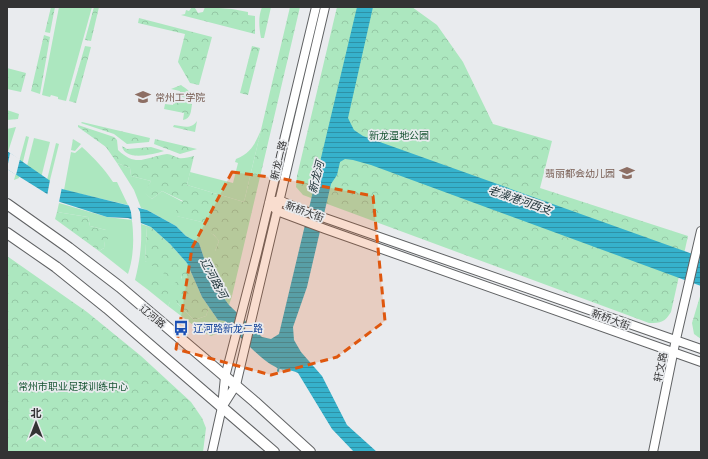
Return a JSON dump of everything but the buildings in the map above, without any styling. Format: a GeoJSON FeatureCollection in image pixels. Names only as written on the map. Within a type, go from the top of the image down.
{"type":"FeatureCollection","features":[{"type":"Feature","properties":{"kind":"main road","name":"辽河路"},"geometry":{"type":"LineString","coordinates":[[7,204],[69,248],[120,288],[236,385],[310,452]]}},
{"type":"Feature","properties":{"kind":"main road"},"geometry":{"type":"LineString","coordinates":[[7,233],[56,267],[107,308],[274,452]]}},
{"type":"Feature","properties":{"kind":"street","name":"新龙二路"},"geometry":{"type":"LineString","coordinates":[[222,406],[225,377],[270,203],[316,7]]}},
{"type":"Feature","properties":{"kind":"street","name":"新龙二路"},"geometry":{"type":"LineString","coordinates":[[236,385],[325,7]]}},
{"type":"Feature","properties":{"kind":"street","name":"新桥大街"},"geometry":{"type":"LineString","coordinates":[[701,349],[302,210],[279,200],[270,203],[277,211],[300,220],[701,362]]}},
{"type":"Feature","properties":{"kind":"street","name":"轩文路"},"geometry":{"type":"LineString","coordinates":[[653,452],[673,352],[701,231]]}},
{"type":"Feature","properties":{"kind":"street"},"geometry":{"type":"LineString","coordinates":[[212,452],[222,406],[236,385]]}},
{"type":"Feature","properties":{"kind":"highlighted area"},"geometry":{"type":"Polygon","coordinates":[[[232,172],[284,179],[373,196],[385,321],[337,357],[271,375],[176,349],[192,248],[232,172]]]}},
{"type":"Feature","properties":{"kind":"green space"},"geometry":{"type":"Polygon","coordinates":[[[51,7],[55,7],[50,33],[45,32],[51,7]]]}},
{"type":"Feature","properties":{"kind":"green space"},"geometry":{"type":"Polygon","coordinates":[[[59,7],[92,7],[66,101],[51,95],[50,97],[42,95],[59,7]]]}},
{"type":"Feature","properties":{"kind":"green space"},"geometry":{"type":"Polygon","coordinates":[[[94,7],[99,7],[91,41],[85,40],[94,7]]]}},
{"type":"Feature","properties":{"kind":"green space"},"geometry":{"type":"Polygon","coordinates":[[[192,7],[195,8],[198,13],[203,12],[205,7],[248,12],[248,15],[255,16],[255,34],[181,15],[185,14],[186,10],[189,11],[192,7]]]}},
{"type":"Feature","properties":{"kind":"green space"},"geometry":{"type":"Polygon","coordinates":[[[262,7],[271,7],[264,38],[261,38],[259,26],[259,18],[262,7]]]}},
{"type":"Feature","properties":{"kind":"green space"},"geometry":{"type":"Polygon","coordinates":[[[290,7],[300,7],[232,296],[215,272],[215,251],[219,241],[214,235],[207,231],[202,222],[176,216],[176,208],[183,201],[162,191],[152,199],[144,193],[151,181],[131,176],[130,168],[117,163],[106,147],[78,127],[78,125],[114,137],[117,140],[118,150],[131,159],[141,160],[167,154],[178,158],[194,156],[187,185],[244,202],[290,7]]]}},
{"type":"Feature","properties":{"kind":"green space","name":"新龙湿地公园"},"geometry":{"type":"Polygon","coordinates":[[[337,7],[412,7],[437,25],[463,62],[493,124],[552,141],[540,188],[688,236],[671,312],[667,318],[660,322],[649,323],[303,195],[296,187],[297,176],[337,7]]]}},
{"type":"Feature","properties":{"kind":"green space"},"geometry":{"type":"Polygon","coordinates":[[[139,18],[212,37],[199,85],[190,83],[178,62],[185,34],[138,23],[139,18]]]}},
{"type":"Feature","properties":{"kind":"green space"},"geometry":{"type":"Polygon","coordinates":[[[44,35],[50,37],[40,94],[31,91],[44,35]]]}},
{"type":"Feature","properties":{"kind":"green space"},"geometry":{"type":"Polygon","coordinates":[[[85,46],[91,47],[76,103],[69,101],[85,46]]]}},
{"type":"Feature","properties":{"kind":"green space"},"geometry":{"type":"Polygon","coordinates":[[[252,46],[260,48],[248,95],[240,93],[252,46]]]}},
{"type":"Feature","properties":{"kind":"green space"},"geometry":{"type":"Polygon","coordinates":[[[7,68],[26,73],[21,92],[7,89],[7,68]]]}},
{"type":"Feature","properties":{"kind":"green space"},"geometry":{"type":"Polygon","coordinates":[[[181,85],[191,93],[193,100],[179,96],[180,91],[171,89],[181,85]]]}},
{"type":"Feature","properties":{"kind":"green space"},"geometry":{"type":"Polygon","coordinates":[[[178,100],[192,104],[188,118],[183,120],[184,113],[164,109],[165,104],[173,105],[174,101],[178,102],[178,100]]]}},
{"type":"Feature","properties":{"kind":"green space"},"geometry":{"type":"Polygon","coordinates":[[[7,110],[19,114],[18,119],[7,120],[7,110]]]}},
{"type":"Feature","properties":{"kind":"green space"},"geometry":{"type":"Polygon","coordinates":[[[197,121],[195,132],[173,127],[174,125],[184,127],[192,126],[197,121]]]}},
{"type":"Feature","properties":{"kind":"green space"},"geometry":{"type":"Polygon","coordinates":[[[81,123],[150,138],[149,142],[127,144],[114,134],[81,123]]]}},
{"type":"Feature","properties":{"kind":"green space"},"geometry":{"type":"Polygon","coordinates":[[[16,127],[8,152],[7,129],[16,127]]]}},
{"type":"Feature","properties":{"kind":"green space"},"geometry":{"type":"Polygon","coordinates":[[[261,130],[244,202],[187,185],[190,172],[233,183],[238,163],[235,162],[236,159],[246,154],[252,148],[261,130]]]}},
{"type":"Feature","properties":{"kind":"green space"},"geometry":{"type":"Polygon","coordinates":[[[26,136],[29,137],[19,178],[14,180],[26,136]]]}},
{"type":"Feature","properties":{"kind":"green space"},"geometry":{"type":"Polygon","coordinates":[[[34,138],[50,142],[40,182],[24,178],[34,138]]]}},
{"type":"Feature","properties":{"kind":"green space"},"geometry":{"type":"Polygon","coordinates":[[[73,139],[81,144],[75,151],[71,150],[73,139]]]}},
{"type":"Feature","properties":{"kind":"green space"},"geometry":{"type":"Polygon","coordinates":[[[155,139],[197,149],[180,154],[154,144],[155,139]]]}},
{"type":"Feature","properties":{"kind":"green space"},"geometry":{"type":"Polygon","coordinates":[[[56,143],[59,144],[48,188],[46,184],[56,143]]]}},
{"type":"Feature","properties":{"kind":"green space"},"geometry":{"type":"Polygon","coordinates":[[[122,146],[127,149],[151,147],[164,151],[140,156],[128,154],[124,151],[122,146]]]}},
{"type":"Feature","properties":{"kind":"green space"},"geometry":{"type":"Polygon","coordinates":[[[82,147],[99,163],[113,182],[117,182],[128,205],[64,190],[71,152],[75,153],[82,147]]]}},
{"type":"Feature","properties":{"kind":"green space"},"geometry":{"type":"Polygon","coordinates":[[[117,163],[130,168],[131,176],[151,181],[145,193],[152,199],[162,191],[183,202],[177,216],[202,222],[217,238],[219,241],[215,251],[215,272],[232,296],[229,305],[211,281],[211,266],[204,258],[199,243],[186,236],[176,226],[141,208],[134,190],[117,163]]]}},
{"type":"Feature","properties":{"kind":"green space"},"geometry":{"type":"Polygon","coordinates":[[[59,203],[107,217],[132,220],[133,247],[128,274],[99,251],[104,248],[106,230],[90,226],[88,217],[57,212],[59,203]]]}},
{"type":"Feature","properties":{"kind":"green space"},"geometry":{"type":"Polygon","coordinates":[[[57,212],[88,217],[90,226],[106,230],[109,238],[105,241],[104,248],[99,251],[55,219],[57,212]]]}},
{"type":"Feature","properties":{"kind":"green space"},"geometry":{"type":"Polygon","coordinates":[[[141,224],[147,226],[145,261],[182,275],[177,303],[194,320],[206,316],[209,307],[218,320],[210,326],[201,327],[201,331],[168,306],[170,302],[147,282],[147,289],[135,280],[140,252],[141,224]]]}},
{"type":"Feature","properties":{"kind":"green space"},"geometry":{"type":"Polygon","coordinates":[[[147,226],[151,227],[170,244],[187,263],[202,297],[209,307],[206,316],[194,320],[177,303],[173,284],[182,278],[182,275],[169,277],[145,261],[147,226]]]}},
{"type":"Feature","properties":{"kind":"green space","name":"常州市职业足球训练中心"},"geometry":{"type":"Polygon","coordinates":[[[7,256],[87,312],[141,356],[191,402],[202,418],[206,428],[203,452],[7,452],[7,256]]]}},
{"type":"Feature","properties":{"kind":"green space"},"geometry":{"type":"Polygon","coordinates":[[[153,278],[166,283],[170,302],[168,306],[147,289],[147,282],[153,278]]]}},
{"type":"Feature","properties":{"kind":"green space"},"geometry":{"type":"Polygon","coordinates":[[[701,293],[701,339],[694,334],[692,323],[701,293]]]}},
{"type":"Feature","properties":{"kind":"green space"},"geometry":{"type":"Polygon","coordinates":[[[218,320],[225,321],[222,329],[216,334],[211,336],[201,331],[201,327],[210,326],[218,320]]]}},
{"type":"Feature","properties":{"kind":"water","name":"老澡港河西支"},"geometry":{"type":"Polygon","coordinates":[[[357,7],[373,7],[348,118],[354,130],[363,136],[701,257],[701,286],[371,165],[345,159],[340,162],[337,175],[331,184],[307,287],[293,327],[294,340],[301,352],[322,376],[347,425],[377,452],[354,452],[332,429],[298,373],[273,366],[258,355],[225,321],[218,320],[202,297],[187,263],[170,244],[151,227],[128,218],[107,217],[60,202],[7,169],[7,151],[62,189],[147,210],[176,226],[186,236],[199,243],[204,258],[211,266],[211,281],[229,305],[262,337],[271,339],[279,334],[357,7]]]}},
{"type":"Feature","properties":{"kind":"pier"},"geometry":{"type":"Polygon","coordinates":[[[10,153],[20,159],[16,175],[7,169],[10,153]]]}},
{"type":"Feature","properties":{"kind":"pier"},"geometry":{"type":"Polygon","coordinates":[[[50,180],[62,187],[59,202],[47,196],[50,180]]]}},
{"type":"Feature","properties":{"kind":"pier"},"geometry":{"type":"Polygon","coordinates":[[[128,203],[137,206],[140,212],[141,225],[132,222],[128,203]]]}},
{"type":"Feature","properties":{"kind":"waterway"},"geometry":{"type":"LineString","coordinates":[[278,371],[279,366]]}},
{"type":"Feature","properties":{"kind":"place","name":"常州工学院"},"geometry":{"type":"Point","coordinates":[143,97]}},
{"type":"Feature","properties":{"kind":"place","name":"翡丽都会幼儿园"},"geometry":{"type":"Point","coordinates":[627,173]}},
{"type":"Feature","properties":{"kind":"place","name":"辽河路新龙二路"},"geometry":{"type":"Point","coordinates":[181,328]}},
{"type":"Feature","properties":{"kind":"water label","name":"新龙河"},"geometry":{"type":"Point","coordinates":[316,177]}},
{"type":"Feature","properties":{"kind":"water label","name":"辽河路河"},"geometry":{"type":"Point","coordinates":[214,278]}}]}
